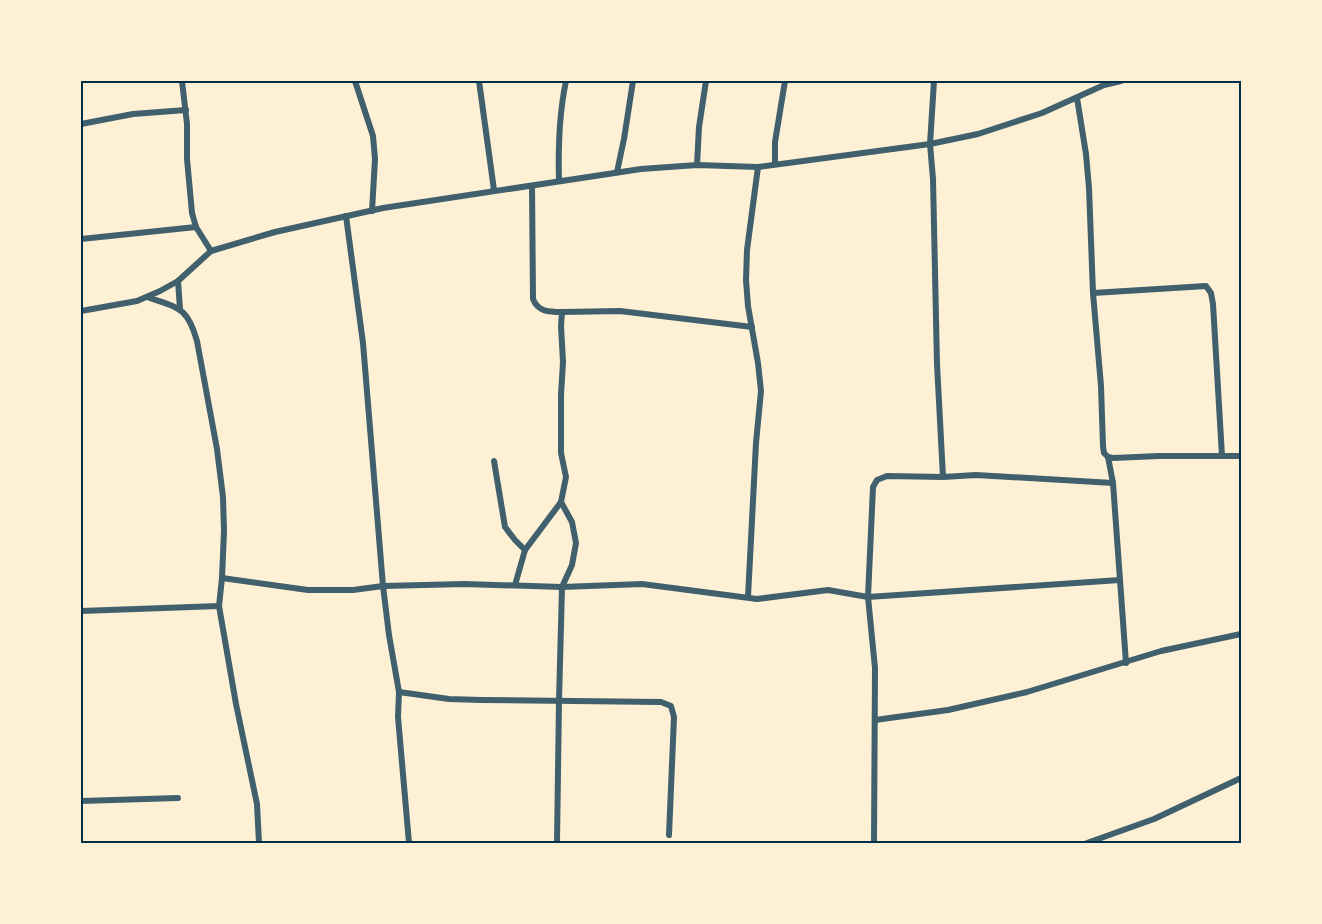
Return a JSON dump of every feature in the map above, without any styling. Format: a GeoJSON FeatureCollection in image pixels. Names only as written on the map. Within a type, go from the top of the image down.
{"type":"FeatureCollection","features":[{"type":"Feature","properties":{"kind":"street"},"geometry":{"type":"LineString","coordinates":[[182,81],[192,213],[196,227],[211,251]]}},
{"type":"Feature","properties":{"kind":"street"},"geometry":{"type":"LineString","coordinates":[[355,81],[373,136],[375,159],[372,211]]}},
{"type":"Feature","properties":{"kind":"street"},"geometry":{"type":"LineString","coordinates":[[479,81],[494,190]]}},
{"type":"Feature","properties":{"kind":"street"},"geometry":{"type":"LineString","coordinates":[[559,181],[558,147],[561,103],[566,81]]}},
{"type":"Feature","properties":{"kind":"street"},"geometry":{"type":"LineString","coordinates":[[617,172],[633,81]]}},
{"type":"Feature","properties":{"kind":"street"},"geometry":{"type":"LineString","coordinates":[[697,165],[699,127],[706,81]]}},
{"type":"Feature","properties":{"kind":"street"},"geometry":{"type":"LineString","coordinates":[[775,164],[775,142],[785,81]]}},
{"type":"Feature","properties":{"kind":"street"},"geometry":{"type":"LineString","coordinates":[[934,81],[930,144],[943,477]]}},
{"type":"Feature","properties":{"kind":"street"},"geometry":{"type":"LineString","coordinates":[[81,311],[137,301],[160,291],[178,280],[211,251],[275,232],[346,216],[494,190],[617,172],[697,165],[758,167],[930,144],[978,134],[1042,113],[1077,98],[1103,83],[1120,81]]}},
{"type":"Feature","properties":{"kind":"street"},"geometry":{"type":"LineString","coordinates":[[1077,98],[1089,188],[1103,446],[1104,453],[1108,457],[1113,483],[1126,663]]}},
{"type":"Feature","properties":{"kind":"street"},"geometry":{"type":"LineString","coordinates":[[81,124],[133,114],[186,110]]}},
{"type":"Feature","properties":{"kind":"street"},"geometry":{"type":"LineString","coordinates":[[748,597],[761,391],[746,280],[747,250],[758,167]]}},
{"type":"Feature","properties":{"kind":"street"},"geometry":{"type":"LineString","coordinates":[[532,186],[533,299],[540,310],[620,311],[752,327]]}},
{"type":"Feature","properties":{"kind":"street"},"geometry":{"type":"LineString","coordinates":[[346,216],[363,343],[383,586],[399,692],[398,717],[409,843]]}},
{"type":"Feature","properties":{"kind":"street"},"geometry":{"type":"LineString","coordinates":[[81,239],[196,227]]}},
{"type":"Feature","properties":{"kind":"street"},"geometry":{"type":"LineString","coordinates":[[178,280],[180,309]]}},
{"type":"Feature","properties":{"kind":"street"},"geometry":{"type":"LineString","coordinates":[[1093,293],[1206,286],[1211,293],[1213,304],[1222,456]]}},
{"type":"Feature","properties":{"kind":"street"},"geometry":{"type":"LineString","coordinates":[[146,297],[180,309],[192,323],[197,341],[217,449],[223,497],[224,531],[219,606],[257,804],[260,843]]}},
{"type":"Feature","properties":{"kind":"street"},"geometry":{"type":"LineString","coordinates":[[515,585],[525,550],[561,502],[566,477],[561,453],[562,312]]}},
{"type":"Feature","properties":{"kind":"street"},"geometry":{"type":"LineString","coordinates":[[1108,457],[1241,456]]}},
{"type":"Feature","properties":{"kind":"street"},"geometry":{"type":"LineString","coordinates":[[494,461],[505,527],[525,550]]}},
{"type":"Feature","properties":{"kind":"street"},"geometry":{"type":"LineString","coordinates":[[874,843],[875,668],[868,597],[873,487],[877,480],[887,476],[976,475],[1113,483]]}},
{"type":"Feature","properties":{"kind":"street"},"geometry":{"type":"LineString","coordinates":[[557,843],[562,588],[572,565],[576,543],[572,522],[561,502]]}},
{"type":"Feature","properties":{"kind":"street"},"geometry":{"type":"LineString","coordinates":[[222,578],[308,590],[465,584],[562,588],[642,584],[757,599],[828,590],[868,597],[1120,580]]}},
{"type":"Feature","properties":{"kind":"street"},"geometry":{"type":"LineString","coordinates":[[81,611],[219,606]]}},
{"type":"Feature","properties":{"kind":"street"},"geometry":{"type":"LineString","coordinates":[[875,720],[948,710],[1027,692],[1161,651],[1241,634]]}},
{"type":"Feature","properties":{"kind":"street"},"geometry":{"type":"LineString","coordinates":[[399,692],[449,699],[661,702],[671,706],[674,717],[669,835]]}},
{"type":"Feature","properties":{"kind":"street"},"geometry":{"type":"LineString","coordinates":[[1087,843],[1154,819],[1241,778]]}},
{"type":"Feature","properties":{"kind":"street"},"geometry":{"type":"LineString","coordinates":[[81,801],[178,798]]}}]}
